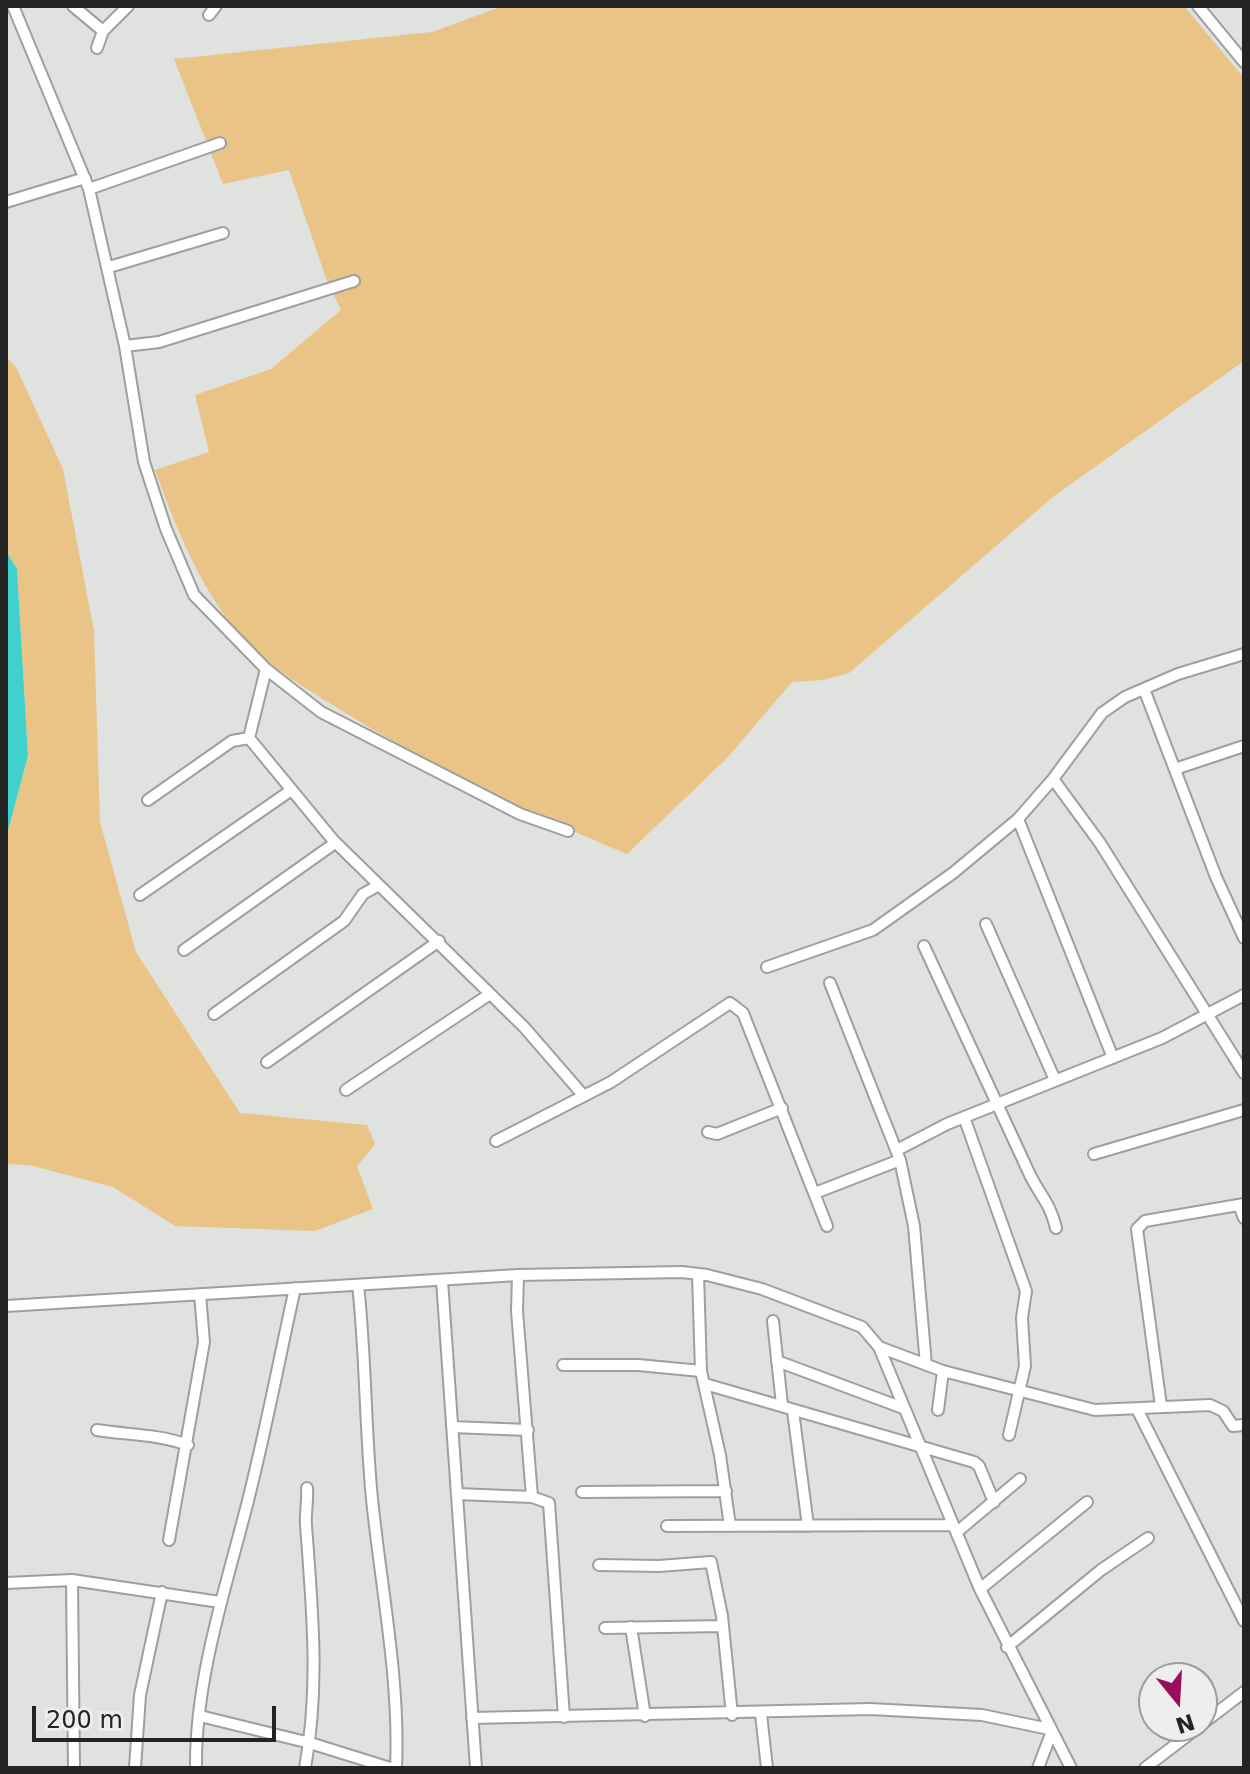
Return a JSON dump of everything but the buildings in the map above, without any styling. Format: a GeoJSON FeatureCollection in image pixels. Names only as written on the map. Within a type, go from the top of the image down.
{"type":"FeatureCollection","features":[{"type":"Feature","properties":{"kind":"street"},"geometry":{"type":"LineString","coordinates":[[13,6],[87,184],[109,267],[144,462],[166,529],[194,595],[266,669],[331,718],[520,814],[568,831]]}},
{"type":"Feature","properties":{"kind":"street"},"geometry":{"type":"LineString","coordinates":[[73,6],[103,31]]}},
{"type":"Feature","properties":{"kind":"street"},"geometry":{"type":"LineString","coordinates":[[97,48],[103,31],[128,6]]}},
{"type":"Feature","properties":{"kind":"street"},"geometry":{"type":"LineString","coordinates":[[1198,6],[1244,62]]}},
{"type":"Feature","properties":{"kind":"street"},"geometry":{"type":"LineString","coordinates":[[6,202],[87,184],[220,143]]}},
{"type":"Feature","properties":{"kind":"street"},"geometry":{"type":"LineString","coordinates":[[109,267],[223,233]]}},
{"type":"Feature","properties":{"kind":"street"},"geometry":{"type":"LineString","coordinates":[[125,346],[159,342],[354,281]]}},
{"type":"Feature","properties":{"kind":"street"},"geometry":{"type":"LineString","coordinates":[[767,967],[873,930],[953,873],[1018,819],[1053,779],[1102,713],[1144,689],[1244,654]]}},
{"type":"Feature","properties":{"kind":"street"},"geometry":{"type":"LineString","coordinates":[[249,738],[266,669]]}},
{"type":"Feature","properties":{"kind":"street"},"geometry":{"type":"LineString","coordinates":[[1144,689],[1216,877],[1244,938]]}},
{"type":"Feature","properties":{"kind":"street"},"geometry":{"type":"LineString","coordinates":[[249,738],[335,843],[524,1027],[583,1095]]}},
{"type":"Feature","properties":{"kind":"street"},"geometry":{"type":"LineString","coordinates":[[148,800],[232,741],[249,738]]}},
{"type":"Feature","properties":{"kind":"street"},"geometry":{"type":"LineString","coordinates":[[1175,769],[1244,746]]}},
{"type":"Feature","properties":{"kind":"street"},"geometry":{"type":"LineString","coordinates":[[1053,779],[1100,843],[1244,1073]]}},
{"type":"Feature","properties":{"kind":"street"},"geometry":{"type":"LineString","coordinates":[[140,895],[290,791]]}},
{"type":"Feature","properties":{"kind":"street"},"geometry":{"type":"LineString","coordinates":[[1018,819],[1113,1058]]}},
{"type":"Feature","properties":{"kind":"street"},"geometry":{"type":"LineString","coordinates":[[184,950],[335,843]]}},
{"type":"Feature","properties":{"kind":"street"},"geometry":{"type":"LineString","coordinates":[[214,1014],[344,921],[363,894],[379,885]]}},
{"type":"Feature","properties":{"kind":"street"},"geometry":{"type":"LineString","coordinates":[[986,924],[1055,1080]]}},
{"type":"Feature","properties":{"kind":"street"},"geometry":{"type":"LineString","coordinates":[[267,1062],[439,941]]}},
{"type":"Feature","properties":{"kind":"street"},"geometry":{"type":"LineString","coordinates":[[924,946],[1039,1192],[1050,1203],[1056,1228]]}},
{"type":"Feature","properties":{"kind":"street"},"geometry":{"type":"LineString","coordinates":[[830,983],[898,1155],[914,1226],[926,1365]]}},
{"type":"Feature","properties":{"kind":"street"},"geometry":{"type":"LineString","coordinates":[[346,1090],[490,994]]}},
{"type":"Feature","properties":{"kind":"street"},"geometry":{"type":"LineString","coordinates":[[815,1193],[898,1155],[964,1117],[1113,1058],[1244,995]]}},
{"type":"Feature","properties":{"kind":"street"},"geometry":{"type":"LineString","coordinates":[[496,1141],[631,1070],[730,1003],[743,1013],[827,1226]]}},
{"type":"Feature","properties":{"kind":"street"},"geometry":{"type":"LineString","coordinates":[[708,1132],[717,1134],[782,1108]]}},
{"type":"Feature","properties":{"kind":"street"},"geometry":{"type":"LineString","coordinates":[[1094,1154],[1244,1110]]}},
{"type":"Feature","properties":{"kind":"street"},"geometry":{"type":"LineString","coordinates":[[964,1117],[1026,1291],[1022,1318],[1025,1366],[1009,1435]]}},
{"type":"Feature","properties":{"kind":"street"},"geometry":{"type":"LineString","coordinates":[[1161,1406],[1137,1229],[1145,1221],[1242,1205],[1244,1218]]}},
{"type":"Feature","properties":{"kind":"street"},"geometry":{"type":"LineString","coordinates":[[698,1274],[701,1371],[726,1491],[730,1526]]}},
{"type":"Feature","properties":{"kind":"street"},"geometry":{"type":"LineString","coordinates":[[6,1306],[518,1275],[698,1274],[762,1289],[862,1327],[879,1347],[980,1589],[1050,1732],[1071,1768]]}},
{"type":"Feature","properties":{"kind":"street"},"geometry":{"type":"LineString","coordinates":[[518,1275],[519,1338],[532,1497]]}},
{"type":"Feature","properties":{"kind":"street"},"geometry":{"type":"LineString","coordinates":[[442,1280],[476,1768]]}},
{"type":"Feature","properties":{"kind":"street"},"geometry":{"type":"LineString","coordinates":[[200,1716],[310,1743],[393,1768],[398,1726],[372,1498],[365,1343],[358,1285]]}},
{"type":"Feature","properties":{"kind":"street"},"geometry":{"type":"LineString","coordinates":[[196,1768],[200,1716],[220,1602],[245,1513],[295,1288]]}},
{"type":"Feature","properties":{"kind":"street"},"geometry":{"type":"LineString","coordinates":[[169,1540],[204,1342],[200,1294]]}},
{"type":"Feature","properties":{"kind":"street"},"geometry":{"type":"LineString","coordinates":[[773,1321],[782,1405]]}},
{"type":"Feature","properties":{"kind":"street"},"geometry":{"type":"LineString","coordinates":[[879,1347],[943,1371],[1095,1410],[1216,1406],[1232,1425],[1244,1425]]}},
{"type":"Feature","properties":{"kind":"street"},"geometry":{"type":"LineString","coordinates":[[777,1361],[903,1408]]}},
{"type":"Feature","properties":{"kind":"street"},"geometry":{"type":"LineString","coordinates":[[563,1365],[638,1365],[701,1371]]}},
{"type":"Feature","properties":{"kind":"street"},"geometry":{"type":"LineString","coordinates":[[938,1410],[943,1371]]}},
{"type":"Feature","properties":{"kind":"street"},"geometry":{"type":"LineString","coordinates":[[705,1384],[979,1466],[994,1502]]}},
{"type":"Feature","properties":{"kind":"street"},"geometry":{"type":"LineString","coordinates":[[1137,1409],[1244,1621]]}},
{"type":"Feature","properties":{"kind":"street"},"geometry":{"type":"LineString","coordinates":[[793,1411],[808,1526]]}},
{"type":"Feature","properties":{"kind":"street"},"geometry":{"type":"LineString","coordinates":[[452,1427],[528,1430]]}},
{"type":"Feature","properties":{"kind":"street"},"geometry":{"type":"LineString","coordinates":[[97,1430],[134,1436],[159,1435],[188,1445]]}},
{"type":"Feature","properties":{"kind":"street"},"geometry":{"type":"LineString","coordinates":[[667,1526],[955,1529],[1020,1479]]}},
{"type":"Feature","properties":{"kind":"street"},"geometry":{"type":"LineString","coordinates":[[305,1768],[310,1743],[314,1655],[312,1578],[305,1520],[309,1511],[307,1488]]}},
{"type":"Feature","properties":{"kind":"street"},"geometry":{"type":"LineString","coordinates":[[582,1492],[726,1491]]}},
{"type":"Feature","properties":{"kind":"street"},"geometry":{"type":"LineString","coordinates":[[457,1494],[532,1497],[549,1503],[564,1717]]}},
{"type":"Feature","properties":{"kind":"street"},"geometry":{"type":"LineString","coordinates":[[980,1589],[1087,1502]]}},
{"type":"Feature","properties":{"kind":"street"},"geometry":{"type":"LineString","coordinates":[[1007,1647],[1101,1570],[1148,1538]]}},
{"type":"Feature","properties":{"kind":"street"},"geometry":{"type":"LineString","coordinates":[[599,1565],[659,1566],[711,1562],[723,1626],[732,1715]]}},
{"type":"Feature","properties":{"kind":"street"},"geometry":{"type":"LineString","coordinates":[[6,1583],[72,1580],[220,1602]]}},
{"type":"Feature","properties":{"kind":"street"},"geometry":{"type":"LineString","coordinates":[[72,1580],[74,1768]]}},
{"type":"Feature","properties":{"kind":"street"},"geometry":{"type":"LineString","coordinates":[[135,1768],[140,1695],[162,1592]]}},
{"type":"Feature","properties":{"kind":"street"},"geometry":{"type":"LineString","coordinates":[[605,1628],[723,1626]]}},
{"type":"Feature","properties":{"kind":"street"},"geometry":{"type":"LineString","coordinates":[[631,1627],[645,1716]]}},
{"type":"Feature","properties":{"kind":"street"},"geometry":{"type":"LineString","coordinates":[[1218,1712],[1244,1692]]}},
{"type":"Feature","properties":{"kind":"street"},"geometry":{"type":"LineString","coordinates":[[472,1718],[732,1715],[870,1709],[982,1715],[1050,1732]]}},
{"type":"Feature","properties":{"kind":"street"},"geometry":{"type":"LineString","coordinates":[[761,1714],[767,1768]]}},
{"type":"Feature","properties":{"kind":"street"},"geometry":{"type":"LineString","coordinates":[[1038,1768],[1050,1732]]}},
{"type":"Feature","properties":{"kind":"street"},"geometry":{"type":"LineString","coordinates":[[1145,1768],[1179,1742]]}},
{"type":"Feature","properties":{"kind":"shaded area"},"geometry":{"type":"Polygon","coordinates":[[[503,6],[1184,6],[1244,78],[1244,361],[1054,496],[849,673],[823,680],[792,682],[728,757],[627,854],[444,769],[339,709],[272,665],[237,632],[199,575],[155,470],[209,452],[195,395],[271,369],[341,310],[327,281],[289,170],[223,184],[174,59],[432,32],[503,6]]]}},
{"type":"Feature","properties":{"kind":"shaded area"},"geometry":{"type":"Polygon","coordinates":[[[6,356],[17,369],[63,469],[94,631],[100,822],[136,952],[240,1113],[367,1125],[375,1144],[357,1166],[373,1209],[315,1231],[175,1226],[113,1187],[29,1165],[6,1164],[6,838],[28,756],[17,569],[6,551],[6,356]]]}},
{"type":"Feature","properties":{"kind":"water"},"geometry":{"type":"Polygon","coordinates":[[[6,551],[17,569],[28,756],[6,838],[6,551]]]}}]}
